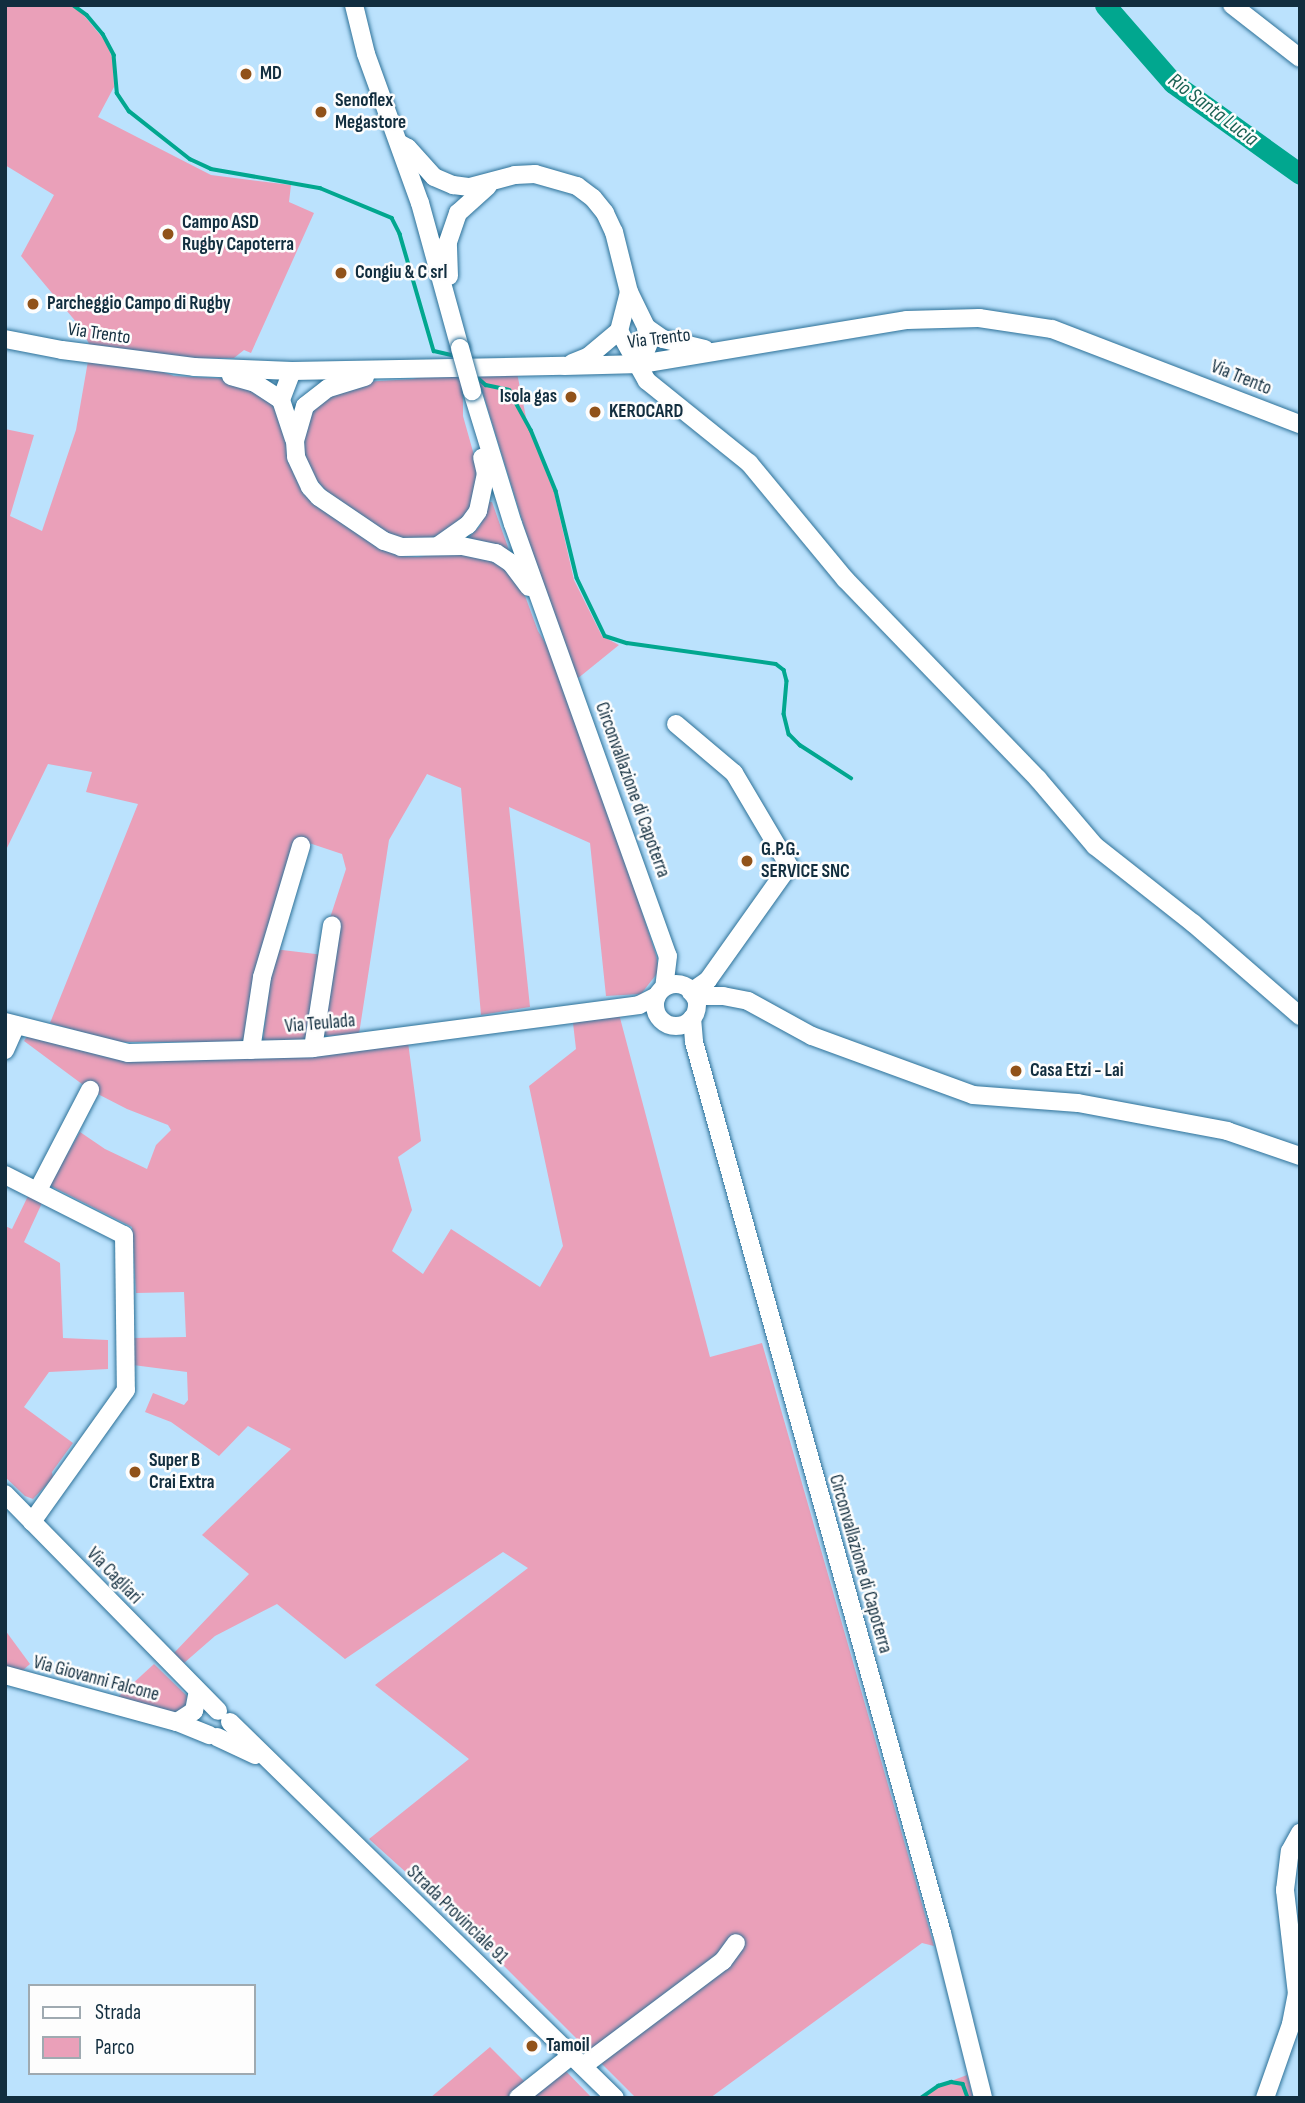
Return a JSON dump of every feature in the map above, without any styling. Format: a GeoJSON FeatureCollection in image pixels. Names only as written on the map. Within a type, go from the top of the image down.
{"type":"FeatureCollection","features":[{"type":"Feature","properties":{"kind":"street"},"geometry":{"type":"LineString","coordinates":[[344,5],[358,30],[399,143],[447,299]]}},
{"type":"Feature","properties":{"kind":"street"},"geometry":{"type":"LineString","coordinates":[[354,5],[358,30]]}},
{"type":"Feature","properties":{"kind":"street"},"geometry":{"type":"LineString","coordinates":[[1232,5],[1300,58]]}},
{"type":"Feature","properties":{"kind":"street"},"geometry":{"type":"LineString","coordinates":[[399,143],[408,148],[434,177],[453,185],[470,187],[535,174],[577,186],[593,198],[605,213],[614,232],[629,292],[646,327],[648,345],[640,365]]}},
{"type":"Feature","properties":{"kind":"street"},"geometry":{"type":"LineString","coordinates":[[447,299],[451,289],[447,256],[453,225],[458,213],[473,196],[495,181]]}},
{"type":"Feature","properties":{"kind":"street"},"geometry":{"type":"LineString","coordinates":[[564,366],[589,356],[619,331],[629,292]]}},
{"type":"Feature","properties":{"kind":"street","name":"Circonvallazione di Capoterra"},"geometry":{"type":"LineString","coordinates":[[447,299],[477,412],[552,633],[683,999],[942,1933],[983,2098]]}},
{"type":"Feature","properties":{"kind":"street","name":"Via Trento"},"geometry":{"type":"LineString","coordinates":[[5,339],[64,351],[194,367],[292,371],[640,365],[907,320],[979,318],[1052,329],[1300,424]]}},
{"type":"Feature","properties":{"kind":"street"},"geometry":{"type":"LineString","coordinates":[[646,327],[663,339],[679,345],[722,352]]}},
{"type":"Feature","properties":{"kind":"street"},"geometry":{"type":"LineString","coordinates":[[619,331],[629,354],[640,365],[647,381],[749,463],[845,579],[1038,779],[1095,846],[1192,923],[1300,1016]]}},
{"type":"Feature","properties":{"kind":"street"},"geometry":{"type":"LineString","coordinates":[[194,367],[204,374],[242,377],[281,400]]}},
{"type":"Feature","properties":{"kind":"street"},"geometry":{"type":"LineString","coordinates":[[305,406],[328,388],[397,368]]}},
{"type":"Feature","properties":{"kind":"street"},"geometry":{"type":"LineString","coordinates":[[292,371],[281,400],[295,441],[302,475],[319,497],[384,541],[401,547],[478,548],[496,553],[523,575],[540,617],[552,633]]}},
{"type":"Feature","properties":{"kind":"street"},"geometry":{"type":"LineString","coordinates":[[292,371],[304,390],[305,406],[295,441]]}},
{"type":"Feature","properties":{"kind":"street"},"geometry":{"type":"LineString","coordinates":[[435,547],[468,526],[484,495],[486,474],[475,430],[477,412]]}},
{"type":"Feature","properties":{"kind":"street"},"geometry":{"type":"LineString","coordinates":[[676,724],[734,773],[789,866],[708,980],[683,999],[674,1026],[694,1042]]}},
{"type":"Feature","properties":{"kind":"street"},"geometry":{"type":"LineString","coordinates":[[251,1050],[262,976],[301,846]]}},
{"type":"Feature","properties":{"kind":"street"},"geometry":{"type":"LineString","coordinates":[[313,1048],[332,925]]}},
{"type":"Feature","properties":{"kind":"street"},"geometry":{"type":"LineString","coordinates":[[683,999],[723,996],[747,1001],[813,1036],[974,1095],[1078,1103],[1227,1131],[1300,1156]]}},
{"type":"Feature","properties":{"kind":"street","name":"Via Teulada"},"geometry":{"type":"LineString","coordinates":[[11,1024],[128,1053],[313,1048],[683,999]]}},
{"type":"Feature","properties":{"kind":"street"},"geometry":{"type":"LineString","coordinates":[[5,1050],[11,1024]]}},
{"type":"Feature","properties":{"kind":"street"},"geometry":{"type":"LineString","coordinates":[[38,1190],[90,1090]]}},
{"type":"Feature","properties":{"kind":"street"},"geometry":{"type":"LineString","coordinates":[[5,1175],[124,1235],[128,1384],[122,1398],[32,1522]]}},
{"type":"Feature","properties":{"kind":"street","name":"Via Cagliari"},"geometry":{"type":"LineString","coordinates":[[5,1494],[195,1691],[214,1723]]}},
{"type":"Feature","properties":{"kind":"street","name":"Via Giovanni Falcone"},"geometry":{"type":"LineString","coordinates":[[5,1675],[177,1722],[214,1723]]}},
{"type":"Feature","properties":{"kind":"street"},"geometry":{"type":"LineString","coordinates":[[177,1722],[194,1711],[195,1691]]}},
{"type":"Feature","properties":{"kind":"street","name":"Strada Provinciale 91"},"geometry":{"type":"LineString","coordinates":[[214,1723],[269,1763],[615,2098]]}},
{"type":"Feature","properties":{"kind":"street"},"geometry":{"type":"LineString","coordinates":[[1265,2098],[1291,2024],[1297,1994],[1285,1890],[1290,1851],[1300,1833]]}},
{"type":"Feature","properties":{"kind":"street"},"geometry":{"type":"LineString","coordinates":[[517,2098],[578,2060],[723,1961],[736,1943]]}},
{"type":"Feature","properties":{"kind":"green space","name":"Campo ASD Rugby Capoterra"},"geometry":{"type":"Polygon","coordinates":[[[5,5],[69,5],[82,13],[106,42],[113,60],[114,87],[98,117],[211,175],[291,185],[289,202],[314,213],[251,353],[244,350],[234,358],[183,359],[91,347],[77,323],[21,256],[54,195],[5,165],[5,5]]]}},
{"type":"Feature","properties":{"kind":"green space"},"geometry":{"type":"Polygon","coordinates":[[[88,361],[158,370],[174,376],[232,379],[276,406],[292,466],[380,547],[399,556],[418,557],[448,552],[495,557],[521,585],[538,631],[549,649],[606,802],[656,955],[659,971],[641,994],[606,996],[590,843],[509,807],[530,1007],[481,1015],[461,788],[427,774],[389,840],[359,1034],[323,1036],[341,924],[329,921],[346,869],[342,854],[306,842],[248,1042],[115,1042],[50,1023],[138,804],[86,792],[92,772],[48,764],[5,852],[5,429],[34,435],[10,516],[42,531],[76,430],[88,361]]]}},
{"type":"Feature","properties":{"kind":"green space"},"geometry":{"type":"Polygon","coordinates":[[[517,373],[528,427],[554,492],[574,580],[602,636],[619,645],[577,679],[543,588],[482,390],[463,391],[463,416],[479,473],[480,490],[466,522],[431,541],[391,538],[377,531],[326,491],[313,476],[304,459],[302,443],[309,409],[319,398],[362,382],[413,379],[430,375],[517,373]]]}},
{"type":"Feature","properties":{"kind":"green space"},"geometry":{"type":"Polygon","coordinates":[[[489,502],[492,502],[510,553],[494,544],[468,538],[480,526],[489,502]]]}},
{"type":"Feature","properties":{"kind":"green space"},"geometry":{"type":"Polygon","coordinates":[[[274,949],[322,955],[310,1047],[263,1041],[274,949]]]}},
{"type":"Feature","properties":{"kind":"green space"},"geometry":{"type":"Polygon","coordinates":[[[619,1014],[710,1357],[762,1343],[934,1946],[922,1943],[710,2098],[636,2098],[450,1912],[369,1839],[469,1759],[375,1685],[528,1568],[503,1552],[345,1659],[277,1604],[215,1636],[184,1663],[174,1653],[249,1574],[202,1535],[291,1449],[248,1426],[219,1456],[171,1422],[145,1412],[153,1393],[184,1405],[188,1400],[187,1372],[133,1365],[133,1338],[186,1337],[184,1292],[136,1293],[132,1227],[49,1185],[80,1132],[105,1149],[147,1169],[156,1145],[171,1130],[168,1125],[127,1109],[90,1090],[24,1041],[29,1033],[103,1056],[140,1060],[408,1042],[421,1141],[398,1157],[412,1210],[392,1251],[423,1274],[451,1229],[540,1287],[563,1246],[529,1086],[576,1049],[573,1023],[619,1014]]]}},
{"type":"Feature","properties":{"kind":"green space"},"geometry":{"type":"Polygon","coordinates":[[[28,1196],[42,1203],[24,1242],[60,1263],[63,1338],[108,1340],[108,1369],[49,1372],[24,1407],[73,1443],[52,1472],[53,1478],[33,1499],[25,1496],[5,1477],[5,1226],[12,1229],[28,1196]]]}},
{"type":"Feature","properties":{"kind":"green space"},"geometry":{"type":"Polygon","coordinates":[[[5,1630],[30,1664],[22,1671],[5,1667],[5,1630]]]}},
{"type":"Feature","properties":{"kind":"green space"},"geometry":{"type":"Polygon","coordinates":[[[154,1664],[187,1696],[186,1707],[176,1713],[118,1697],[154,1664]]]}},
{"type":"Feature","properties":{"kind":"green space"},"geometry":{"type":"Polygon","coordinates":[[[490,2047],[528,2085],[558,2063],[592,2098],[430,2098],[490,2047]]]}},
{"type":"Feature","properties":{"kind":"green space"},"geometry":{"type":"Polygon","coordinates":[[[967,2075],[973,2098],[921,2098],[938,2086],[967,2075]]]}},
{"type":"Feature","properties":{"kind":"waterway"},"geometry":{"type":"LineString","coordinates":[[73,5],[87,15],[103,34],[114,55],[117,93],[129,111],[190,159],[211,169],[320,188],[392,218],[400,234],[434,351],[455,356]]}},
{"type":"Feature","properties":{"kind":"waterway","name":"Rio Santa Lucia"},"geometry":{"type":"LineString","coordinates":[[1105,5],[1173,83],[1300,174]]}},
{"type":"Feature","properties":{"kind":"waterway"},"geometry":{"type":"LineString","coordinates":[[477,377],[486,385],[509,390],[531,430],[556,491],[577,578],[605,636],[627,643],[776,664],[784,670],[787,681],[784,714],[789,734],[800,745],[851,778]]}},
{"type":"Feature","properties":{"kind":"waterway"},"geometry":{"type":"LineString","coordinates":[[921,2098],[938,2086],[951,2082],[963,2084],[968,2098]]}},
{"type":"Feature","properties":{"kind":"place","name":"MD"},"geometry":{"type":"Point","coordinates":[246,74]}},
{"type":"Feature","properties":{"kind":"place","name":"Senoflex Megastore"},"geometry":{"type":"Point","coordinates":[321,112]}},
{"type":"Feature","properties":{"kind":"place","name":"Campo ASD Rugby Capoterra"},"geometry":{"type":"Point","coordinates":[168,234]}},
{"type":"Feature","properties":{"kind":"place","name":"Congiu & C srl"},"geometry":{"type":"Point","coordinates":[341,273]}},
{"type":"Feature","properties":{"kind":"place","name":"Parcheggio Campo di Rugby"},"geometry":{"type":"Point","coordinates":[33,304]}},
{"type":"Feature","properties":{"kind":"place","name":"Isola gas"},"geometry":{"type":"Point","coordinates":[571,397]}},
{"type":"Feature","properties":{"kind":"place","name":"KEROCARD"},"geometry":{"type":"Point","coordinates":[595,412]}},
{"type":"Feature","properties":{"kind":"place","name":"G.P.G. SERVICE SNC"},"geometry":{"type":"Point","coordinates":[747,861]}},
{"type":"Feature","properties":{"kind":"place","name":"Casa Etzi - Lai"},"geometry":{"type":"Point","coordinates":[1016,1071]}},
{"type":"Feature","properties":{"kind":"place","name":"Super B Crai Extra"},"geometry":{"type":"Point","coordinates":[135,1472]}},
{"type":"Feature","properties":{"kind":"place","name":"Tamoil"},"geometry":{"type":"Point","coordinates":[532,2046]}}]}
